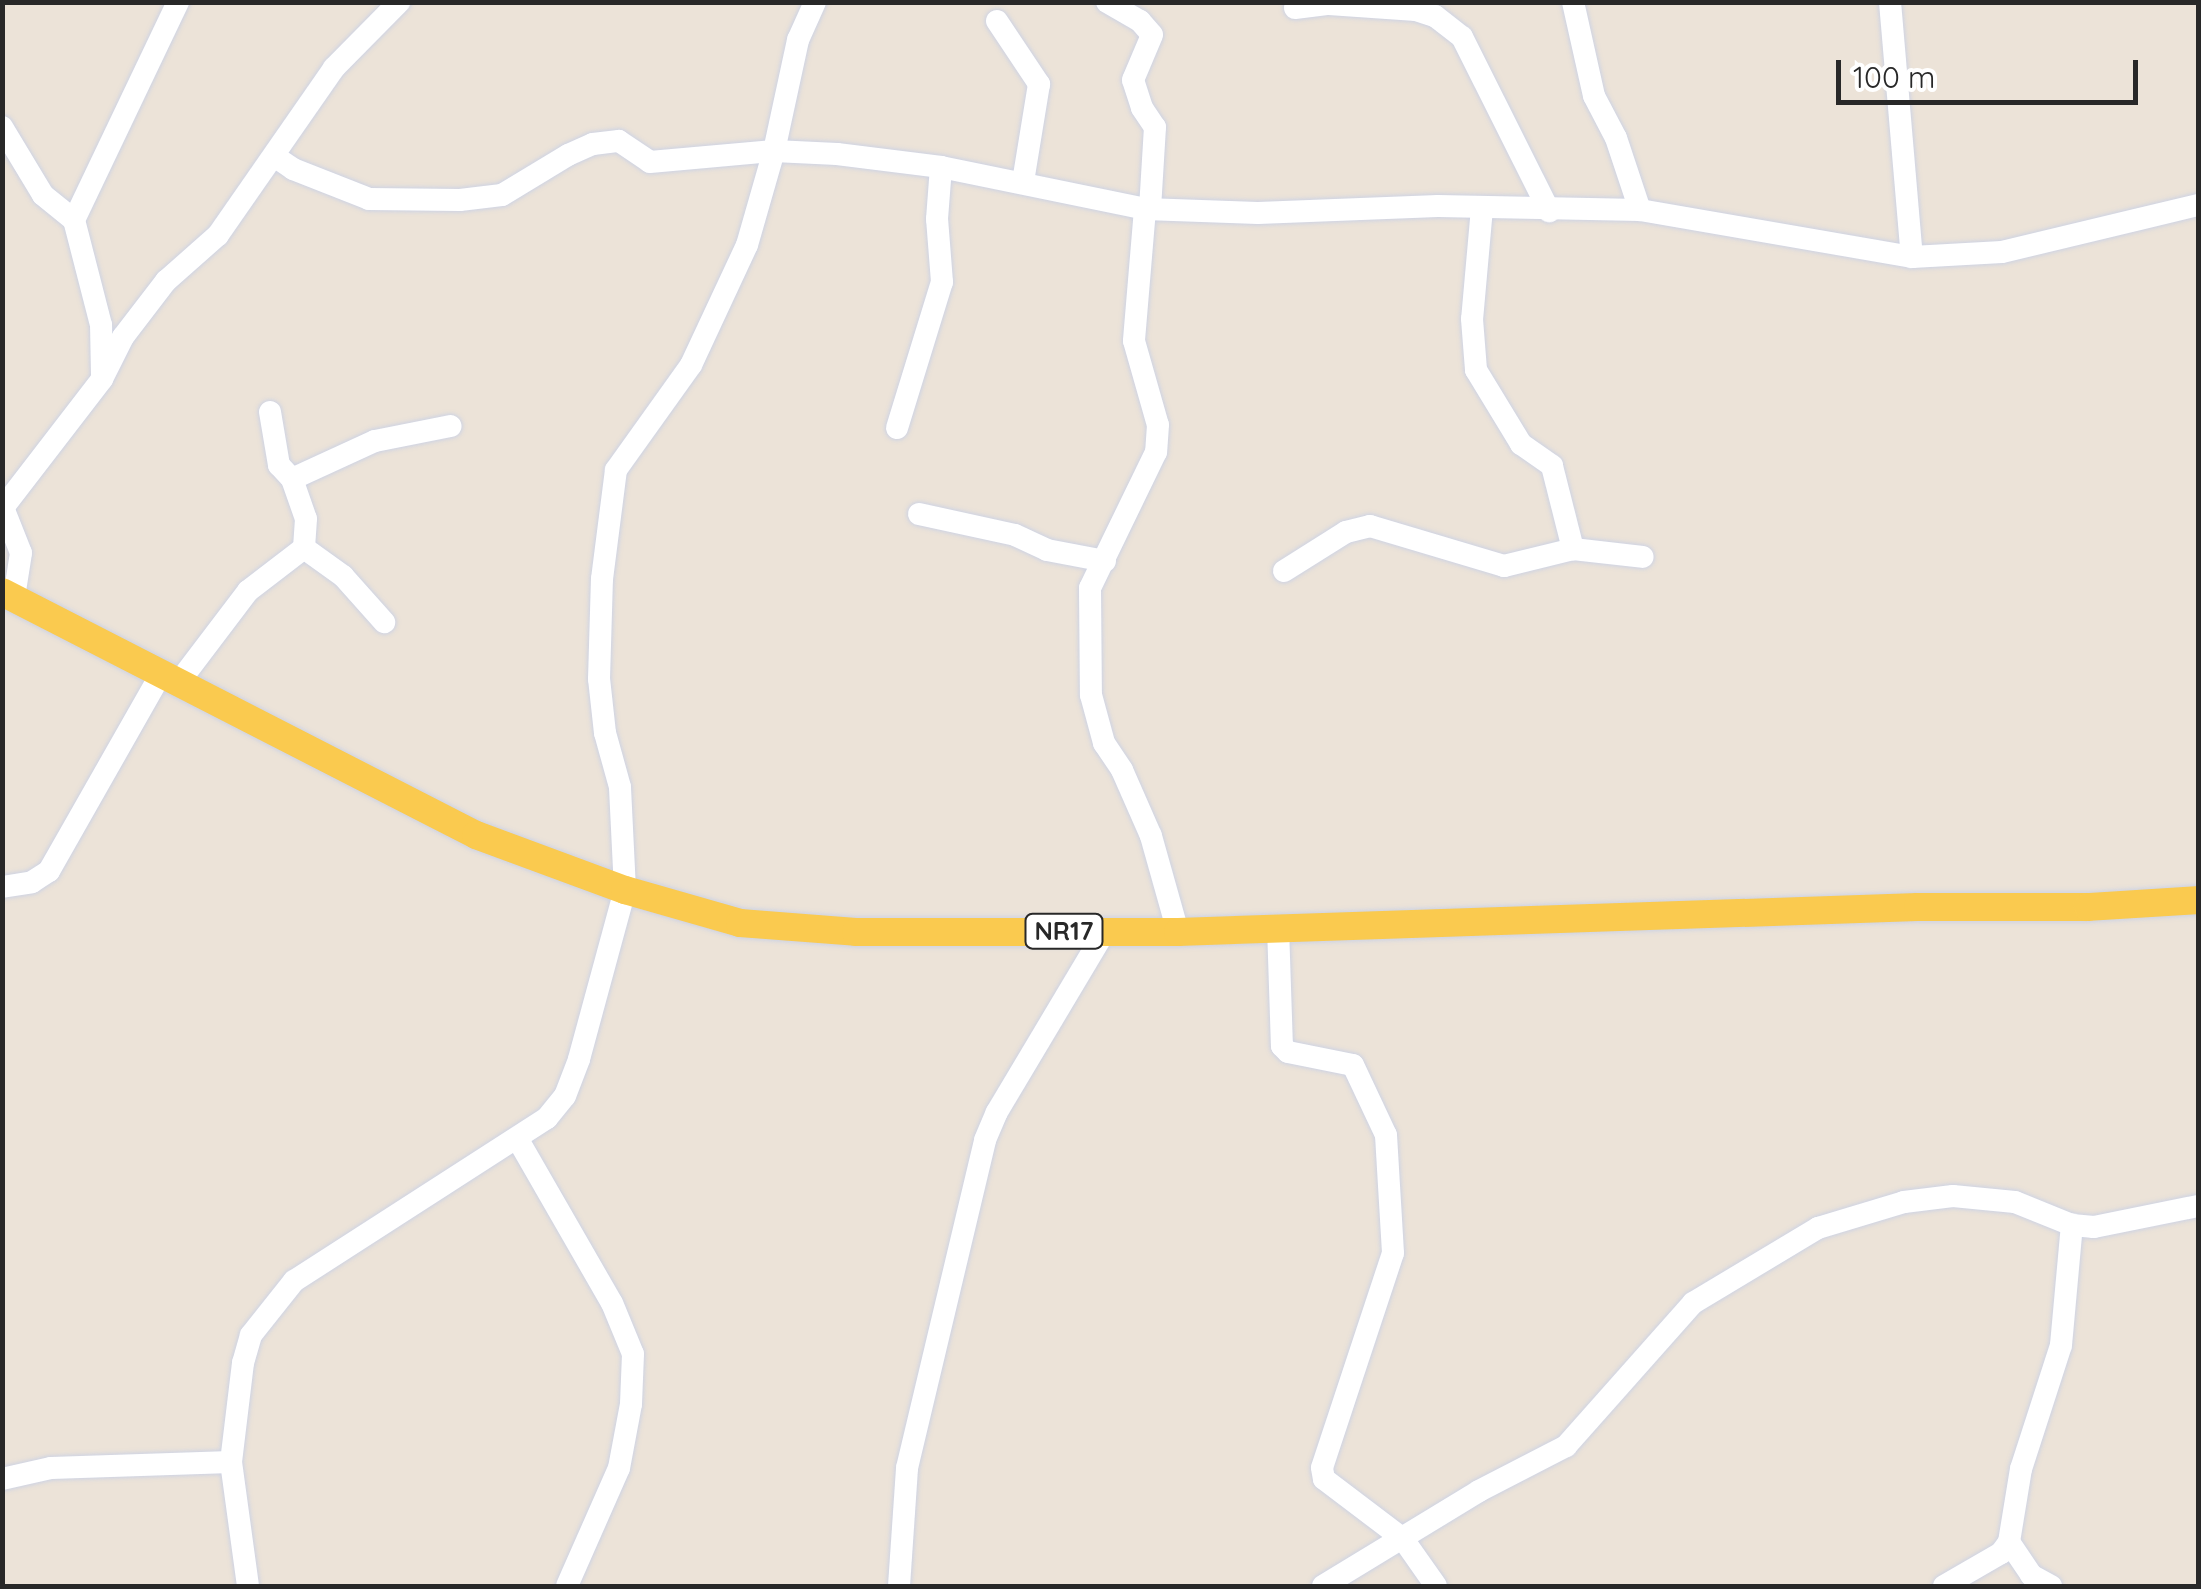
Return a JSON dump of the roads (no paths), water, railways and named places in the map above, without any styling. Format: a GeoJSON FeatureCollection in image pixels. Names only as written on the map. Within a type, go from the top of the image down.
{"type":"FeatureCollection","features":[{"type":"Feature","properties":{"kind":"main road","name":"NR17"},"geometry":{"type":"LineString","coordinates":[[8,595],[476,835],[625,890],[740,923],[787,929],[1178,932],[1898,908],[2088,907],[2198,900]]}},
{"type":"Feature","properties":{"kind":"street"},"geometry":{"type":"LineString","coordinates":[[74,220],[178,2]]}},
{"type":"Feature","properties":{"kind":"street"},"geometry":{"type":"LineString","coordinates":[[8,595],[21,554],[4,509],[102,379],[134,323],[166,281],[218,235],[334,68],[399,2]]}},
{"type":"Feature","properties":{"kind":"street"},"geometry":{"type":"LineString","coordinates":[[248,1586],[231,1462],[242,1362],[251,1335],[284,1292],[366,1232],[548,1118],[565,1096],[580,1059],[625,890],[620,787],[605,732],[599,679],[602,579],[616,470],[691,366],[712,328],[747,244],[774,151],[798,40],[814,2]]}},
{"type":"Feature","properties":{"kind":"street"},"geometry":{"type":"LineString","coordinates":[[1107,2],[1140,21],[1152,36],[1133,80],[1142,108],[1155,127],[1134,342],[1158,426],[1156,452],[1090,588],[1091,695],[1104,743],[1122,770],[1151,836],[1178,932]]}},
{"type":"Feature","properties":{"kind":"street"},"geometry":{"type":"LineString","coordinates":[[1573,2],[1594,96],[1616,138],[1640,210]]}},
{"type":"Feature","properties":{"kind":"street"},"geometry":{"type":"LineString","coordinates":[[1890,2],[1912,257]]}},
{"type":"Feature","properties":{"kind":"street"},"geometry":{"type":"LineString","coordinates":[[1296,8],[1330,4],[1416,10],[1435,16],[1462,37],[1549,211]]}},
{"type":"Feature","properties":{"kind":"street"},"geometry":{"type":"LineString","coordinates":[[997,21],[1038,84],[1023,182]]}},
{"type":"Feature","properties":{"kind":"street"},"geometry":{"type":"LineString","coordinates":[[2,127],[14,154],[44,195],[74,220],[101,326],[102,379]]}},
{"type":"Feature","properties":{"kind":"street"},"geometry":{"type":"LineString","coordinates":[[274,156],[293,169],[369,199],[460,200],[502,194],[593,144],[619,141],[650,162],[774,151],[941,166],[1148,209],[1258,214],[1482,208],[1640,210],[1912,257],[2002,252],[2198,205]]}},
{"type":"Feature","properties":{"kind":"street"},"geometry":{"type":"LineString","coordinates":[[897,428],[942,282],[937,219],[941,166]]}},
{"type":"Feature","properties":{"kind":"street"},"geometry":{"type":"LineString","coordinates":[[1482,208],[1472,319],[1476,370],[1522,444],[1552,466],[1573,549]]}},
{"type":"Feature","properties":{"kind":"street"},"geometry":{"type":"LineString","coordinates":[[2,887],[32,882],[48,871],[170,677],[248,591],[304,548],[306,519],[292,479],[279,465],[270,412]]}},
{"type":"Feature","properties":{"kind":"street"},"geometry":{"type":"LineString","coordinates":[[292,479],[375,441],[451,426]]}},
{"type":"Feature","properties":{"kind":"street"},"geometry":{"type":"LineString","coordinates":[[920,514],[1015,535],[1047,550],[1105,562]]}},
{"type":"Feature","properties":{"kind":"street"},"geometry":{"type":"LineString","coordinates":[[1284,572],[1346,532],[1370,526],[1504,566],[1573,549],[1643,558]]}},
{"type":"Feature","properties":{"kind":"street"},"geometry":{"type":"LineString","coordinates":[[304,548],[343,576],[384,622]]}},
{"type":"Feature","properties":{"kind":"street"},"geometry":{"type":"LineString","coordinates":[[1278,927],[1282,1046],[1288,1052],[1353,1065],[1386,1135],[1393,1253],[1322,1468],[1324,1478],[1403,1539],[1436,1586]]}},
{"type":"Feature","properties":{"kind":"street"},"geometry":{"type":"LineString","coordinates":[[899,1586],[906,1468],[985,1140],[997,1112],[1105,931]]}},
{"type":"Feature","properties":{"kind":"street"},"geometry":{"type":"LineString","coordinates":[[517,1138],[612,1303],[633,1354],[630,1404],[619,1468],[567,1586]]}},
{"type":"Feature","properties":{"kind":"street"},"geometry":{"type":"LineString","coordinates":[[1323,1586],[1479,1491],[1566,1446],[1611,1398],[1649,1347],[1694,1303],[1818,1228],[1904,1202],[1952,1196],[2015,1202],[2072,1225],[2094,1228],[2198,1206]]}},
{"type":"Feature","properties":{"kind":"street"},"geometry":{"type":"LineString","coordinates":[[1944,1586],[2002,1552],[2009,1542],[2021,1469],[2061,1345],[2072,1225]]}},
{"type":"Feature","properties":{"kind":"street"},"geometry":{"type":"LineString","coordinates":[[2,1479],[52,1468],[231,1462]]}},
{"type":"Feature","properties":{"kind":"street"},"geometry":{"type":"LineString","coordinates":[[2009,1542],[2031,1575],[2052,1586]]}}]}
